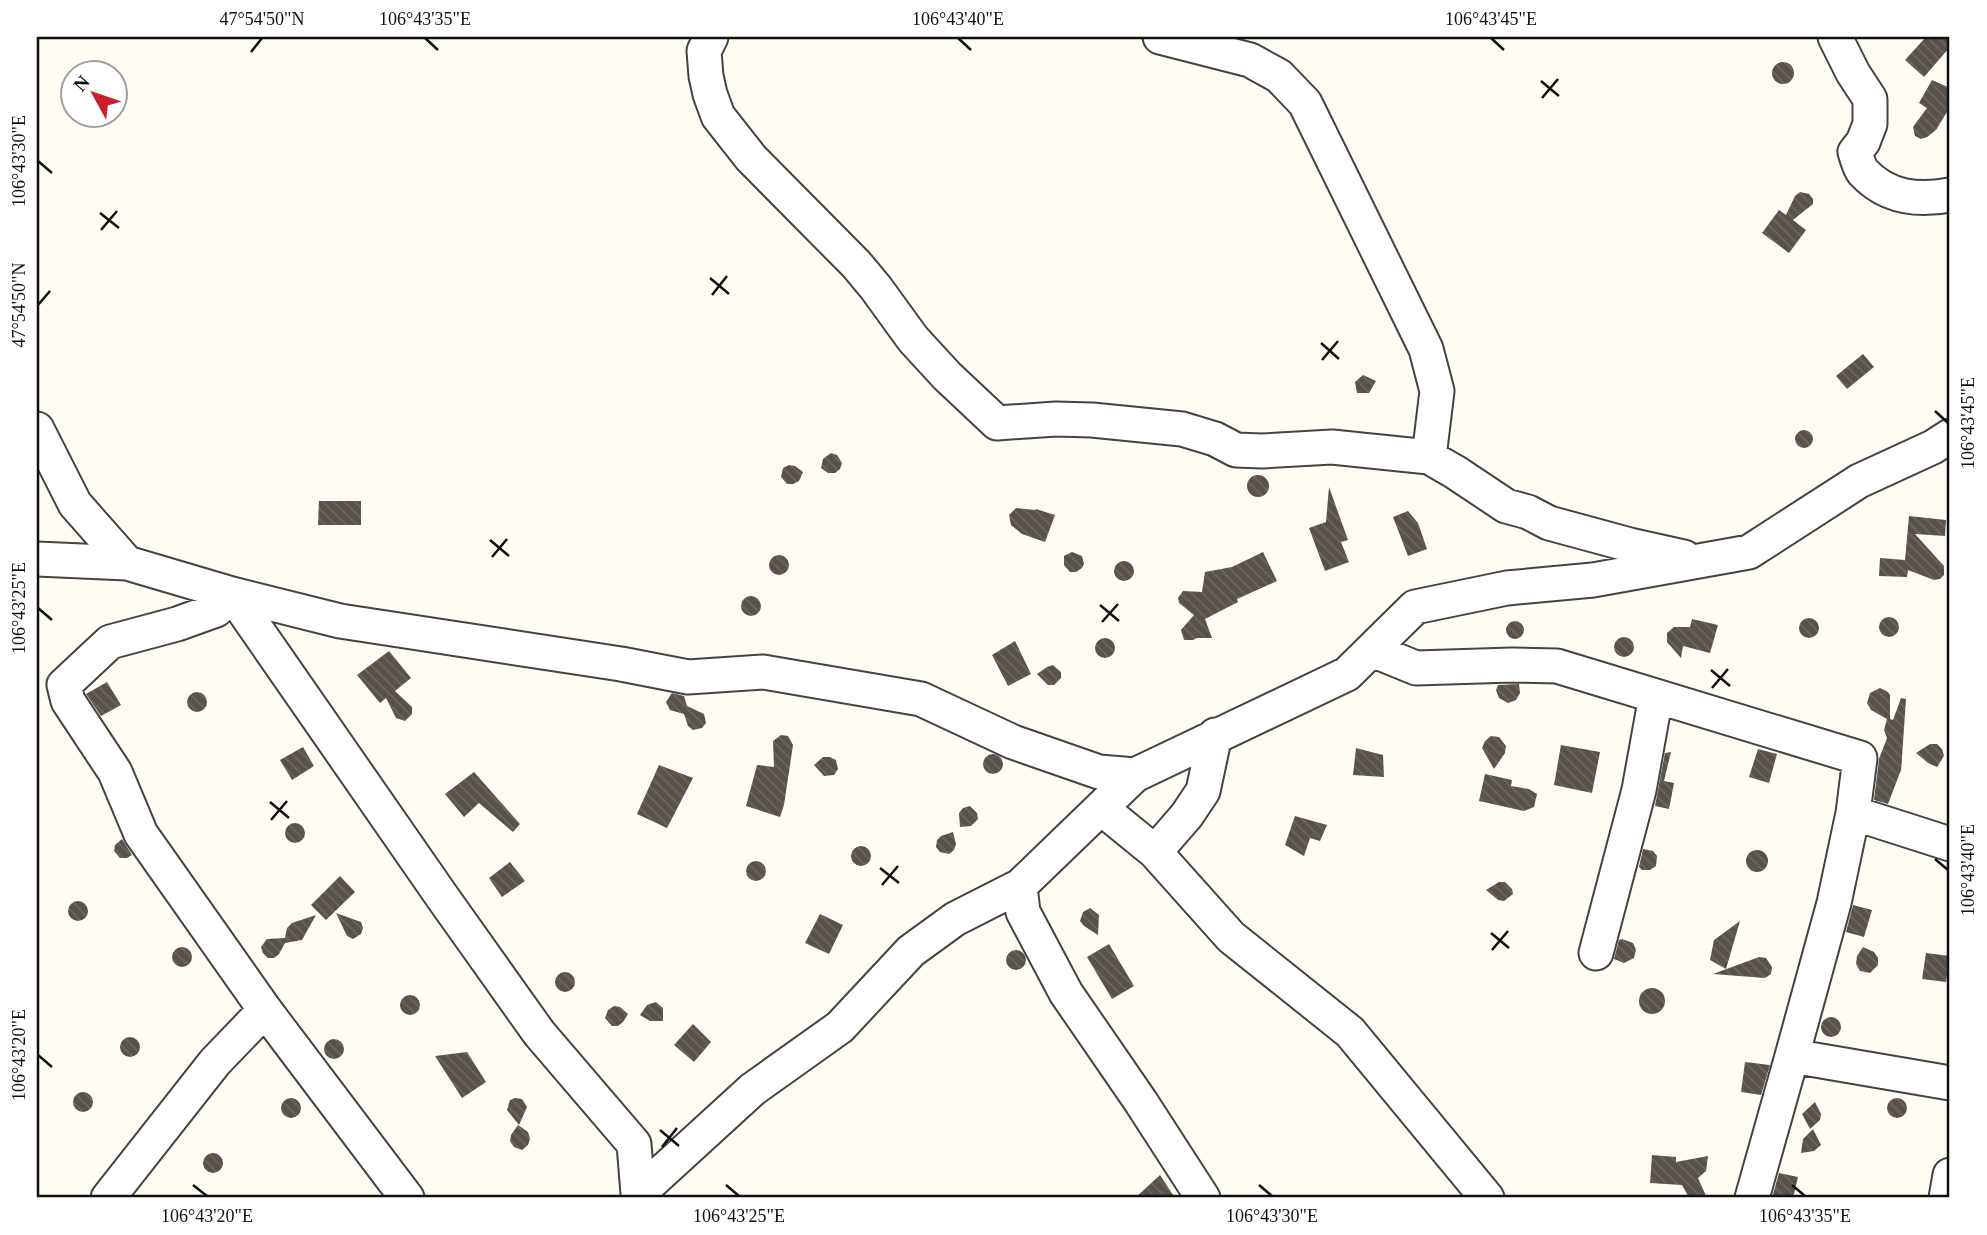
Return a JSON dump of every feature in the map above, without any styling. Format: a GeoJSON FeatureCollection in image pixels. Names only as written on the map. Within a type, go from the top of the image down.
{"type":"FeatureCollection","features":[{"type":"Feature","properties":{"kind":"street"},"geometry":{"type":"LineString","coordinates":[[711,37],[705,51],[706,76],[718,116],[761,168],[856,264],[913,339],[947,376],[997,423],[1056,419],[1092,420],[1182,429],[1215,439],[1236,450],[1332,447],[1429,457],[1506,506],[1528,512],[1549,523],[1694,559],[1749,552]]}},
{"type":"Feature","properties":{"kind":"street"},"geometry":{"type":"LineString","coordinates":[[1160,37],[1250,60],[1279,76],[1305,103],[1426,349],[1437,391],[1429,457]]}},
{"type":"Feature","properties":{"kind":"street"},"geometry":{"type":"LineString","coordinates":[[1835,37],[1870,99],[1870,124],[1863,142],[1855,152],[1862,171],[1886,190],[1913,199],[1950,195]]}},
{"type":"Feature","properties":{"kind":"street"},"geometry":{"type":"LineString","coordinates":[[37,429],[75,504],[127,564]]}},
{"type":"Feature","properties":{"kind":"street"},"geometry":{"type":"LineString","coordinates":[[639,1196],[753,1089],[840,1027],[911,951],[956,919],[1020,886],[1135,775],[1347,674],[1415,607],[1507,588],[1593,580],[1749,552],[1860,481],[1945,448]]}},
{"type":"Feature","properties":{"kind":"street"},"geometry":{"type":"LineString","coordinates":[[37,559],[127,564],[341,621],[621,664],[688,677],[763,672],[921,699],[1026,747],[1099,772],[1135,775]]}},
{"type":"Feature","properties":{"kind":"street"},"geometry":{"type":"LineString","coordinates":[[232,594],[216,610],[177,624],[110,642],[64,685],[68,701],[115,772],[141,834],[265,1010],[407,1198]]}},
{"type":"Feature","properties":{"kind":"street"},"geometry":{"type":"LineString","coordinates":[[232,594],[539,1033],[634,1144],[639,1196]]}},
{"type":"Feature","properties":{"kind":"street"},"geometry":{"type":"LineString","coordinates":[[1371,650],[1416,668],[1557,666],[1860,758],[1853,813],[1834,903],[1752,1198]]}},
{"type":"Feature","properties":{"kind":"street"},"geometry":{"type":"LineString","coordinates":[[1596,953],[1639,790],[1656,696]]}},
{"type":"Feature","properties":{"kind":"street"},"geometry":{"type":"LineString","coordinates":[[1155,852],[1187,815],[1203,791],[1215,736]]}},
{"type":"Feature","properties":{"kind":"street"},"geometry":{"type":"LineString","coordinates":[[1101,808],[1155,852],[1231,937],[1350,1032],[1487,1198]]}},
{"type":"Feature","properties":{"kind":"street"},"geometry":{"type":"LineString","coordinates":[[1853,813],[1950,844]]}},
{"type":"Feature","properties":{"kind":"street"},"geometry":{"type":"LineString","coordinates":[[1020,886],[1023,912],[1066,993],[1203,1198]]}},
{"type":"Feature","properties":{"kind":"street"},"geometry":{"type":"LineString","coordinates":[[108,1198],[215,1062],[265,1010]]}},
{"type":"Feature","properties":{"kind":"street"},"geometry":{"type":"LineString","coordinates":[[1792,1056],[1950,1083]]}},
{"type":"Feature","properties":{"kind":"street"},"geometry":{"type":"LineString","coordinates":[[1946,1198],[1950,1175]]}},
{"type":"Feature","properties":{"kind":"building"},"geometry":{"type":"Polygon","coordinates":[[[1926,37],[1950,37],[1950,47],[1924,77],[1905,60],[1926,37]]]}},
{"type":"Feature","properties":{"kind":"building"},"geometry":{"type":"Polygon","coordinates":[[[1783,62],[1791,65],[1794,73],[1791,81],[1783,84],[1775,81],[1772,73],[1775,65],[1783,62]]]}},
{"type":"Feature","properties":{"kind":"building"},"geometry":{"type":"Polygon","coordinates":[[[1932,80],[1950,88],[1950,107],[1936,130],[1921,139],[1915,136],[1913,127],[1927,108],[1919,103],[1932,80]]]}},
{"type":"Feature","properties":{"kind":"building"},"geometry":{"type":"Polygon","coordinates":[[[1800,192],[1809,194],[1813,204],[1793,220],[1806,230],[1789,253],[1762,233],[1779,210],[1786,215],[1795,196],[1800,192]]]}},
{"type":"Feature","properties":{"kind":"building"},"geometry":{"type":"Polygon","coordinates":[[[1863,354],[1874,367],[1847,389],[1836,376],[1863,354]]]}},
{"type":"Feature","properties":{"kind":"building"},"geometry":{"type":"Polygon","coordinates":[[[1363,375],[1376,381],[1369,393],[1357,393],[1355,382],[1363,375]]]}},
{"type":"Feature","properties":{"kind":"building"},"geometry":{"type":"Polygon","coordinates":[[[1804,430],[1810,433],[1813,439],[1810,445],[1804,448],[1798,445],[1795,439],[1798,433],[1804,430]]]}},
{"type":"Feature","properties":{"kind":"building"},"geometry":{"type":"Polygon","coordinates":[[[831,453],[837,455],[842,463],[835,473],[828,473],[821,468],[823,459],[831,453]]]}},
{"type":"Feature","properties":{"kind":"building"},"geometry":{"type":"Polygon","coordinates":[[[789,465],[803,472],[799,481],[793,484],[787,484],[781,477],[783,468],[789,465]]]}},
{"type":"Feature","properties":{"kind":"building"},"geometry":{"type":"Polygon","coordinates":[[[1258,475],[1266,478],[1269,486],[1266,494],[1258,497],[1250,494],[1247,486],[1250,478],[1258,475]]]}},
{"type":"Feature","properties":{"kind":"building"},"geometry":{"type":"Polygon","coordinates":[[[1329,487],[1348,540],[1341,542],[1349,562],[1325,571],[1309,528],[1326,522],[1329,487]]]}},
{"type":"Feature","properties":{"kind":"building"},"geometry":{"type":"Polygon","coordinates":[[[319,501],[361,501],[361,525],[318,525],[319,501]]]}},
{"type":"Feature","properties":{"kind":"building"},"geometry":{"type":"Polygon","coordinates":[[[1016,508],[1036,509],[1055,515],[1045,542],[1022,534],[1011,525],[1009,515],[1016,508]]]}},
{"type":"Feature","properties":{"kind":"building"},"geometry":{"type":"Polygon","coordinates":[[[1408,511],[1418,523],[1427,549],[1408,556],[1393,517],[1408,511]]]}},
{"type":"Feature","properties":{"kind":"building"},"geometry":{"type":"Polygon","coordinates":[[[1909,516],[1946,520],[1945,536],[1915,534],[1944,566],[1944,575],[1940,579],[1934,580],[1908,570],[1907,577],[1879,576],[1880,558],[1905,560],[1909,516]]]}},
{"type":"Feature","properties":{"kind":"building"},"geometry":{"type":"Polygon","coordinates":[[[1072,552],[1082,556],[1084,564],[1076,572],[1070,572],[1064,565],[1064,556],[1072,552]]]}},
{"type":"Feature","properties":{"kind":"building"},"geometry":{"type":"Polygon","coordinates":[[[1263,552],[1277,581],[1237,599],[1238,602],[1205,619],[1212,638],[1184,640],[1181,630],[1194,615],[1179,603],[1178,598],[1183,591],[1202,592],[1205,572],[1232,567],[1263,552]]]}},
{"type":"Feature","properties":{"kind":"building"},"geometry":{"type":"Polygon","coordinates":[[[779,555],[786,558],[789,565],[786,572],[779,575],[772,572],[769,565],[772,558],[779,555]]]}},
{"type":"Feature","properties":{"kind":"building"},"geometry":{"type":"Polygon","coordinates":[[[1124,561],[1131,564],[1134,571],[1131,578],[1124,581],[1117,578],[1114,571],[1117,564],[1124,561]]]}},
{"type":"Feature","properties":{"kind":"building"},"geometry":{"type":"Polygon","coordinates":[[[751,596],[758,599],[761,606],[758,613],[751,616],[744,613],[741,606],[744,599],[751,596]]]}},
{"type":"Feature","properties":{"kind":"building"},"geometry":{"type":"Polygon","coordinates":[[[1889,617],[1896,620],[1899,627],[1896,634],[1889,637],[1882,634],[1879,627],[1882,620],[1889,617]]]}},
{"type":"Feature","properties":{"kind":"building"},"geometry":{"type":"Polygon","coordinates":[[[1809,618],[1816,621],[1819,628],[1816,635],[1809,638],[1802,635],[1799,628],[1802,621],[1809,618]]]}},
{"type":"Feature","properties":{"kind":"building"},"geometry":{"type":"Polygon","coordinates":[[[1692,619],[1718,625],[1710,653],[1683,646],[1681,658],[1667,642],[1667,633],[1674,627],[1690,627],[1692,619]]]}},
{"type":"Feature","properties":{"kind":"building"},"geometry":{"type":"Polygon","coordinates":[[[1511,621],[1519,621],[1524,630],[1522,637],[1511,639],[1506,634],[1506,626],[1511,621]]]}},
{"type":"Feature","properties":{"kind":"building"},"geometry":{"type":"Polygon","coordinates":[[[1624,637],[1631,640],[1634,647],[1631,654],[1624,657],[1617,654],[1614,647],[1617,640],[1624,637]]]}},
{"type":"Feature","properties":{"kind":"building"},"geometry":{"type":"Polygon","coordinates":[[[1105,638],[1112,641],[1115,648],[1112,655],[1105,658],[1098,655],[1095,648],[1098,641],[1105,638]]]}},
{"type":"Feature","properties":{"kind":"building"},"geometry":{"type":"Polygon","coordinates":[[[1015,641],[1031,674],[1008,686],[992,655],[1015,641]]]}},
{"type":"Feature","properties":{"kind":"building"},"geometry":{"type":"Polygon","coordinates":[[[389,651],[411,678],[395,691],[412,707],[412,714],[405,721],[396,718],[386,698],[380,703],[357,675],[389,651]]]}},
{"type":"Feature","properties":{"kind":"building"},"geometry":{"type":"Polygon","coordinates":[[[1053,665],[1061,672],[1061,678],[1054,685],[1048,685],[1037,674],[1053,665]]]}},
{"type":"Feature","properties":{"kind":"building"},"geometry":{"type":"Polygon","coordinates":[[[107,682],[121,705],[101,716],[86,694],[107,682]]]}},
{"type":"Feature","properties":{"kind":"building"},"geometry":{"type":"Polygon","coordinates":[[[1519,684],[1520,693],[1516,700],[1508,703],[1499,698],[1496,690],[1498,685],[1519,684]]]}},
{"type":"Feature","properties":{"kind":"building"},"geometry":{"type":"Polygon","coordinates":[[[1880,688],[1890,695],[1890,719],[1893,720],[1901,698],[1906,699],[1901,772],[1888,804],[1874,800],[1879,759],[1887,738],[1884,730],[1887,719],[1871,710],[1867,703],[1870,693],[1880,688]]]}},
{"type":"Feature","properties":{"kind":"building"},"geometry":{"type":"Polygon","coordinates":[[[197,692],[204,695],[207,702],[204,709],[197,712],[190,709],[187,702],[190,695],[197,692]]]}},
{"type":"Feature","properties":{"kind":"building"},"geometry":{"type":"Polygon","coordinates":[[[672,693],[684,696],[687,706],[704,714],[706,723],[702,728],[693,730],[688,726],[684,714],[670,710],[666,702],[672,693]]]}},
{"type":"Feature","properties":{"kind":"building"},"geometry":{"type":"Polygon","coordinates":[[[781,735],[788,736],[793,745],[780,817],[746,806],[757,765],[774,767],[773,741],[781,735]]]}},
{"type":"Feature","properties":{"kind":"building"},"geometry":{"type":"Polygon","coordinates":[[[1491,736],[1499,737],[1506,746],[1505,753],[1494,769],[1482,748],[1491,736]]]}},
{"type":"Feature","properties":{"kind":"building"},"geometry":{"type":"Polygon","coordinates":[[[1930,744],[1937,744],[1942,749],[1944,756],[1937,767],[1916,753],[1930,744]]]}},
{"type":"Feature","properties":{"kind":"building"},"geometry":{"type":"Polygon","coordinates":[[[1561,745],[1600,752],[1592,793],[1554,785],[1561,745]]]}},
{"type":"Feature","properties":{"kind":"building"},"geometry":{"type":"Polygon","coordinates":[[[303,747],[314,766],[292,780],[280,760],[303,747]]]}},
{"type":"Feature","properties":{"kind":"building"},"geometry":{"type":"Polygon","coordinates":[[[1356,748],[1383,755],[1384,777],[1353,775],[1356,748]]]}},
{"type":"Feature","properties":{"kind":"building"},"geometry":{"type":"Polygon","coordinates":[[[1758,749],[1777,754],[1769,783],[1749,777],[1758,749]]]}},
{"type":"Feature","properties":{"kind":"building"},"geometry":{"type":"Polygon","coordinates":[[[1671,752],[1664,781],[1674,783],[1669,809],[1655,806],[1665,753],[1671,752]]]}},
{"type":"Feature","properties":{"kind":"building"},"geometry":{"type":"Polygon","coordinates":[[[993,754],[1000,757],[1003,764],[1000,771],[993,774],[986,771],[983,764],[986,757],[993,754]]]}},
{"type":"Feature","properties":{"kind":"building"},"geometry":{"type":"Polygon","coordinates":[[[823,757],[836,760],[838,769],[834,775],[824,776],[814,765],[823,757]]]}},
{"type":"Feature","properties":{"kind":"building"},"geometry":{"type":"Polygon","coordinates":[[[659,765],[693,778],[667,828],[637,814],[659,765]]]}},
{"type":"Feature","properties":{"kind":"building"},"geometry":{"type":"Polygon","coordinates":[[[474,772],[520,824],[513,832],[479,803],[464,817],[445,794],[474,772]]]}},
{"type":"Feature","properties":{"kind":"building"},"geometry":{"type":"Polygon","coordinates":[[[1485,774],[1512,780],[1511,786],[1529,789],[1537,794],[1534,807],[1524,811],[1479,801],[1485,774]]]}},
{"type":"Feature","properties":{"kind":"building"},"geometry":{"type":"Polygon","coordinates":[[[970,806],[977,813],[978,819],[971,826],[960,827],[959,813],[970,806]]]}},
{"type":"Feature","properties":{"kind":"building"},"geometry":{"type":"Polygon","coordinates":[[[1295,816],[1327,825],[1320,841],[1310,838],[1304,856],[1285,845],[1295,816]]]}},
{"type":"Feature","properties":{"kind":"building"},"geometry":{"type":"Polygon","coordinates":[[[295,823],[302,826],[305,833],[302,840],[295,843],[288,840],[285,833],[288,826],[295,823]]]}},
{"type":"Feature","properties":{"kind":"building"},"geometry":{"type":"Polygon","coordinates":[[[953,832],[956,844],[954,850],[949,854],[940,852],[936,847],[937,840],[953,832]]]}},
{"type":"Feature","properties":{"kind":"building"},"geometry":{"type":"Polygon","coordinates":[[[122,839],[132,855],[127,858],[120,858],[114,851],[115,845],[122,839]]]}},
{"type":"Feature","properties":{"kind":"building"},"geometry":{"type":"Polygon","coordinates":[[[861,846],[868,849],[871,856],[868,863],[861,866],[854,863],[851,856],[854,849],[861,846]]]}},
{"type":"Feature","properties":{"kind":"building"},"geometry":{"type":"Polygon","coordinates":[[[1643,849],[1653,851],[1657,856],[1656,866],[1650,870],[1642,870],[1639,867],[1643,849]]]}},
{"type":"Feature","properties":{"kind":"building"},"geometry":{"type":"Polygon","coordinates":[[[1757,850],[1765,853],[1768,861],[1765,869],[1757,872],[1749,869],[1746,861],[1749,853],[1757,850]]]}},
{"type":"Feature","properties":{"kind":"building"},"geometry":{"type":"Polygon","coordinates":[[[756,861],[763,864],[766,871],[763,878],[756,881],[749,878],[746,871],[749,864],[756,861]]]}},
{"type":"Feature","properties":{"kind":"building"},"geometry":{"type":"Polygon","coordinates":[[[510,862],[525,881],[502,897],[489,878],[510,862]]]}},
{"type":"Feature","properties":{"kind":"building"},"geometry":{"type":"Polygon","coordinates":[[[340,876],[355,892],[326,920],[311,905],[340,876]]]}},
{"type":"Feature","properties":{"kind":"building"},"geometry":{"type":"Polygon","coordinates":[[[1499,882],[1505,882],[1512,889],[1513,894],[1504,901],[1498,900],[1486,890],[1499,882]]]}},
{"type":"Feature","properties":{"kind":"building"},"geometry":{"type":"Polygon","coordinates":[[[78,901],[85,904],[88,911],[85,918],[78,921],[71,918],[68,911],[71,904],[78,901]]]}},
{"type":"Feature","properties":{"kind":"building"},"geometry":{"type":"Polygon","coordinates":[[[1853,905],[1872,910],[1864,937],[1846,932],[1853,905]]]}},
{"type":"Feature","properties":{"kind":"building"},"geometry":{"type":"Polygon","coordinates":[[[1090,908],[1099,915],[1098,935],[1080,921],[1083,912],[1090,908]]]}},
{"type":"Feature","properties":{"kind":"building"},"geometry":{"type":"Polygon","coordinates":[[[336,913],[361,922],[361,934],[353,939],[347,936],[336,913]]]}},
{"type":"Feature","properties":{"kind":"building"},"geometry":{"type":"Polygon","coordinates":[[[820,914],[843,925],[829,954],[805,943],[820,914]]]}},
{"type":"Feature","properties":{"kind":"building"},"geometry":{"type":"Polygon","coordinates":[[[316,915],[302,940],[285,943],[274,958],[268,958],[263,953],[261,947],[267,939],[285,938],[287,928],[292,923],[316,915]]]}},
{"type":"Feature","properties":{"kind":"building"},"geometry":{"type":"Polygon","coordinates":[[[1740,921],[1726,969],[1710,960],[1714,940],[1740,921]]]}},
{"type":"Feature","properties":{"kind":"building"},"geometry":{"type":"Polygon","coordinates":[[[1619,940],[1633,943],[1636,950],[1634,958],[1624,963],[1614,959],[1619,940]]]}},
{"type":"Feature","properties":{"kind":"building"},"geometry":{"type":"Polygon","coordinates":[[[1109,944],[1134,986],[1112,999],[1087,957],[1109,944]]]}},
{"type":"Feature","properties":{"kind":"building"},"geometry":{"type":"Polygon","coordinates":[[[182,947],[189,950],[192,957],[189,964],[182,967],[175,964],[172,957],[175,950],[182,947]]]}},
{"type":"Feature","properties":{"kind":"building"},"geometry":{"type":"Polygon","coordinates":[[[1863,947],[1874,952],[1878,958],[1878,965],[1870,973],[1860,971],[1856,964],[1857,956],[1863,947]]]}},
{"type":"Feature","properties":{"kind":"building"},"geometry":{"type":"Polygon","coordinates":[[[1016,950],[1023,953],[1026,960],[1023,967],[1016,970],[1009,967],[1006,960],[1009,953],[1016,950]]]}},
{"type":"Feature","properties":{"kind":"building"},"geometry":{"type":"Polygon","coordinates":[[[1926,953],[1950,956],[1946,982],[1922,979],[1926,953]]]}},
{"type":"Feature","properties":{"kind":"building"},"geometry":{"type":"Polygon","coordinates":[[[1759,957],[1766,958],[1772,967],[1771,974],[1765,978],[1713,974],[1759,957]]]}},
{"type":"Feature","properties":{"kind":"building"},"geometry":{"type":"Polygon","coordinates":[[[565,972],[572,975],[575,982],[572,989],[565,992],[558,989],[555,982],[558,975],[565,972]]]}},
{"type":"Feature","properties":{"kind":"building"},"geometry":{"type":"Polygon","coordinates":[[[1652,988],[1661,992],[1665,1001],[1661,1010],[1652,1014],[1643,1010],[1639,1001],[1643,992],[1652,988]]]}},
{"type":"Feature","properties":{"kind":"building"},"geometry":{"type":"Polygon","coordinates":[[[410,995],[417,998],[420,1005],[417,1012],[410,1015],[403,1012],[400,1005],[403,998],[410,995]]]}},
{"type":"Feature","properties":{"kind":"building"},"geometry":{"type":"Polygon","coordinates":[[[656,1002],[663,1008],[663,1021],[650,1021],[640,1015],[647,1005],[656,1002]]]}},
{"type":"Feature","properties":{"kind":"building"},"geometry":{"type":"Polygon","coordinates":[[[614,1006],[620,1007],[628,1014],[618,1026],[612,1026],[605,1018],[608,1010],[614,1006]]]}},
{"type":"Feature","properties":{"kind":"building"},"geometry":{"type":"Polygon","coordinates":[[[1831,1017],[1838,1020],[1841,1027],[1838,1034],[1831,1037],[1824,1034],[1821,1027],[1824,1020],[1831,1017]]]}},
{"type":"Feature","properties":{"kind":"building"},"geometry":{"type":"Polygon","coordinates":[[[693,1024],[711,1042],[694,1062],[674,1045],[693,1024]]]}},
{"type":"Feature","properties":{"kind":"building"},"geometry":{"type":"Polygon","coordinates":[[[130,1037],[137,1040],[140,1047],[137,1054],[130,1057],[123,1054],[120,1047],[123,1040],[130,1037]]]}},
{"type":"Feature","properties":{"kind":"building"},"geometry":{"type":"Polygon","coordinates":[[[334,1039],[341,1042],[344,1049],[341,1056],[334,1059],[327,1056],[324,1049],[327,1042],[334,1039]]]}},
{"type":"Feature","properties":{"kind":"building"},"geometry":{"type":"Polygon","coordinates":[[[467,1052],[486,1082],[462,1098],[435,1056],[467,1052]]]}},
{"type":"Feature","properties":{"kind":"building"},"geometry":{"type":"Polygon","coordinates":[[[1745,1062],[1770,1065],[1761,1095],[1741,1092],[1745,1062]]]}},
{"type":"Feature","properties":{"kind":"building"},"geometry":{"type":"Polygon","coordinates":[[[83,1092],[90,1095],[93,1102],[90,1109],[83,1112],[76,1109],[73,1102],[76,1095],[83,1092]]]}},
{"type":"Feature","properties":{"kind":"building"},"geometry":{"type":"Polygon","coordinates":[[[291,1098],[298,1101],[301,1108],[298,1115],[291,1118],[284,1115],[281,1108],[284,1101],[291,1098]]]}},
{"type":"Feature","properties":{"kind":"building"},"geometry":{"type":"Polygon","coordinates":[[[1897,1098],[1904,1101],[1907,1108],[1904,1115],[1897,1118],[1890,1115],[1887,1108],[1890,1101],[1897,1098]]]}},
{"type":"Feature","properties":{"kind":"building"},"geometry":{"type":"Polygon","coordinates":[[[522,1099],[527,1107],[519,1125],[507,1110],[510,1100],[522,1099]]]}},
{"type":"Feature","properties":{"kind":"building"},"geometry":{"type":"Polygon","coordinates":[[[1815,1102],[1821,1114],[1820,1120],[1810,1129],[1802,1114],[1815,1102]]]}},
{"type":"Feature","properties":{"kind":"building"},"geometry":{"type":"Polygon","coordinates":[[[518,1125],[528,1132],[530,1139],[522,1150],[514,1147],[510,1141],[518,1125]]]}},
{"type":"Feature","properties":{"kind":"building"},"geometry":{"type":"Polygon","coordinates":[[[1813,1129],[1821,1145],[1814,1151],[1801,1153],[1803,1139],[1813,1129]]]}},
{"type":"Feature","properties":{"kind":"building"},"geometry":{"type":"Polygon","coordinates":[[[213,1153],[220,1156],[223,1163],[220,1170],[213,1173],[206,1170],[203,1163],[206,1156],[213,1153]]]}},
{"type":"Feature","properties":{"kind":"building"},"geometry":{"type":"Polygon","coordinates":[[[1652,1155],[1676,1157],[1676,1162],[1708,1156],[1706,1171],[1698,1178],[1707,1198],[1689,1198],[1682,1185],[1650,1183],[1652,1155]]]}},
{"type":"Feature","properties":{"kind":"building"},"geometry":{"type":"Polygon","coordinates":[[[1779,1173],[1798,1177],[1793,1198],[1772,1198],[1779,1173]]]}},
{"type":"Feature","properties":{"kind":"building"},"geometry":{"type":"Polygon","coordinates":[[[1160,1175],[1175,1198],[1135,1198],[1160,1175]]]}}]}
